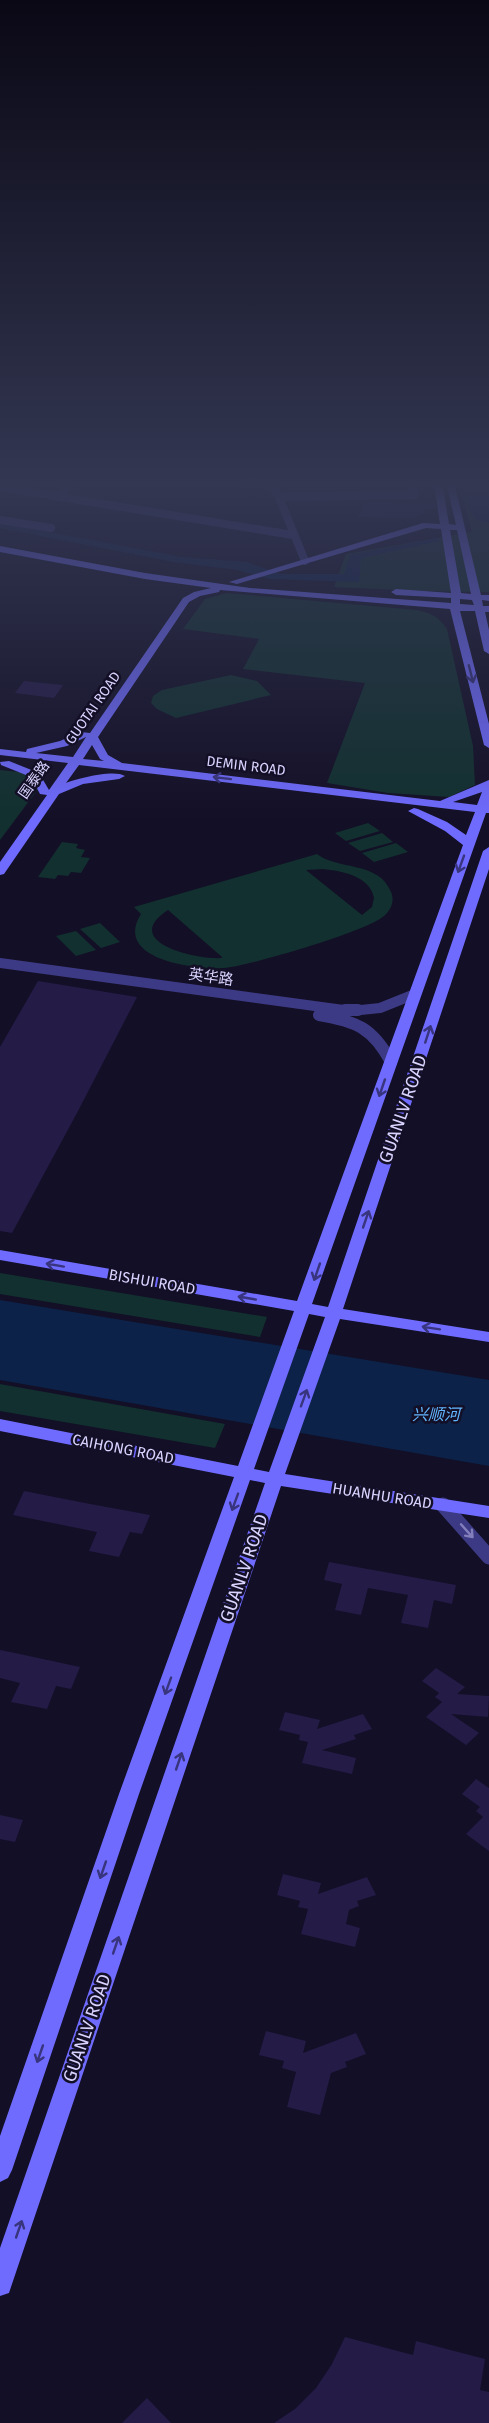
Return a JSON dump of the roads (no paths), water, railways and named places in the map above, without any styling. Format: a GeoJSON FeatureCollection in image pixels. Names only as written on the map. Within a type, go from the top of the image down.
{"type":"FeatureCollection","features":[{"type":"Feature","properties":{"kind":"main road","name":"国泰路"},"geometry":{"type":"LineString","coordinates":[[67,765],[183,595]]}},
{"type":"Feature","properties":{"kind":"main road","name":"GUOTAI ROAD"},"geometry":{"type":"LineString","coordinates":[[88,735],[186,600],[195,595]]}},
{"type":"Feature","properties":{"kind":"main road"},"geometry":{"type":"LineString","coordinates":[[365,595],[456,602],[484,609]]}},
{"type":"Feature","properties":{"kind":"main road"},"geometry":{"type":"LineString","coordinates":[[455,595],[489,745]]}},
{"type":"Feature","properties":{"kind":"main road"},"geometry":{"type":"LineString","coordinates":[[456,602],[477,597],[489,598]]}},
{"type":"Feature","properties":{"kind":"main road"},"geometry":{"type":"LineString","coordinates":[[477,597],[484,609],[489,651]]}},
{"type":"Feature","properties":{"kind":"main road"},"geometry":{"type":"LineString","coordinates":[[3,758],[52,747],[88,735],[104,757],[132,768]]}},
{"type":"Feature","properties":{"kind":"main road"},"geometry":{"type":"LineString","coordinates":[[3,758],[67,765],[119,776],[414,811],[483,814]]}},
{"type":"Feature","properties":{"kind":"main road"},"geometry":{"type":"LineString","coordinates":[[3,758],[35,775],[49,792]]}},
{"type":"Feature","properties":{"kind":"main road"},"geometry":{"type":"LineString","coordinates":[[0,871],[67,765]]}},
{"type":"Feature","properties":{"kind":"main road","name":"DEMIN ROAD"},"geometry":{"type":"LineString","coordinates":[[67,765],[132,768],[434,804],[483,814]]}},
{"type":"Feature","properties":{"kind":"main road"},"geometry":{"type":"LineString","coordinates":[[49,792],[81,781],[119,776]]}},
{"type":"Feature","properties":{"kind":"main road"},"geometry":{"type":"LineString","coordinates":[[434,804],[460,798],[489,783]]}},
{"type":"Feature","properties":{"kind":"main road","name":"GUANLV ROAD"},"geometry":{"type":"LineString","coordinates":[[2,2160],[129,1794],[297,1330],[468,843],[483,814],[489,788]]}},
{"type":"Feature","properties":{"kind":"main road","name":"国泰路"},"geometry":{"type":"LineString","coordinates":[[0,854],[49,792]]}},
{"type":"Feature","properties":{"kind":"main road"},"geometry":{"type":"LineString","coordinates":[[414,811],[441,822],[457,832],[468,843]]}},
{"type":"Feature","properties":{"kind":"main road","name":"GUANLV ROAD"},"geometry":{"type":"LineString","coordinates":[[0,2284],[274,1479],[327,1334],[489,851]]}},
{"type":"Feature","properties":{"kind":"main road","name":"BISHUI ROAD"},"geometry":{"type":"LineString","coordinates":[[0,1255],[334,1313]]}},
{"type":"Feature","properties":{"kind":"main road"},"geometry":{"type":"LineString","coordinates":[[334,1313],[489,1337]]}},
{"type":"Feature","properties":{"kind":"main road","name":"CAIHONG ROAD"},"geometry":{"type":"LineString","coordinates":[[0,1425],[274,1479]]}},
{"type":"Feature","properties":{"kind":"main road","name":"HUANHU ROAD"},"geometry":{"type":"LineString","coordinates":[[274,1479],[489,1512]]}},
{"type":"Feature","properties":{"kind":"street","name":"英华路"},"geometry":{"type":"LineString","coordinates":[[0,963],[351,1011],[380,1008],[415,994]]}},
{"type":"Feature","properties":{"kind":"street","name":"英华路"},"geometry":{"type":"LineString","coordinates":[[0,969],[266,1005],[350,1021],[380,1040],[391,1062]]}},
{"type":"Feature","properties":{"kind":"street"},"geometry":{"type":"LineString","coordinates":[[443,1505],[489,1557]]}},
{"type":"Feature","properties":{"kind":"water","name":"兴顺河"},"geometry":{"type":"Polygon","coordinates":[[[0,1300],[489,1380],[489,1466],[0,1380],[0,1300]]]}}]}
